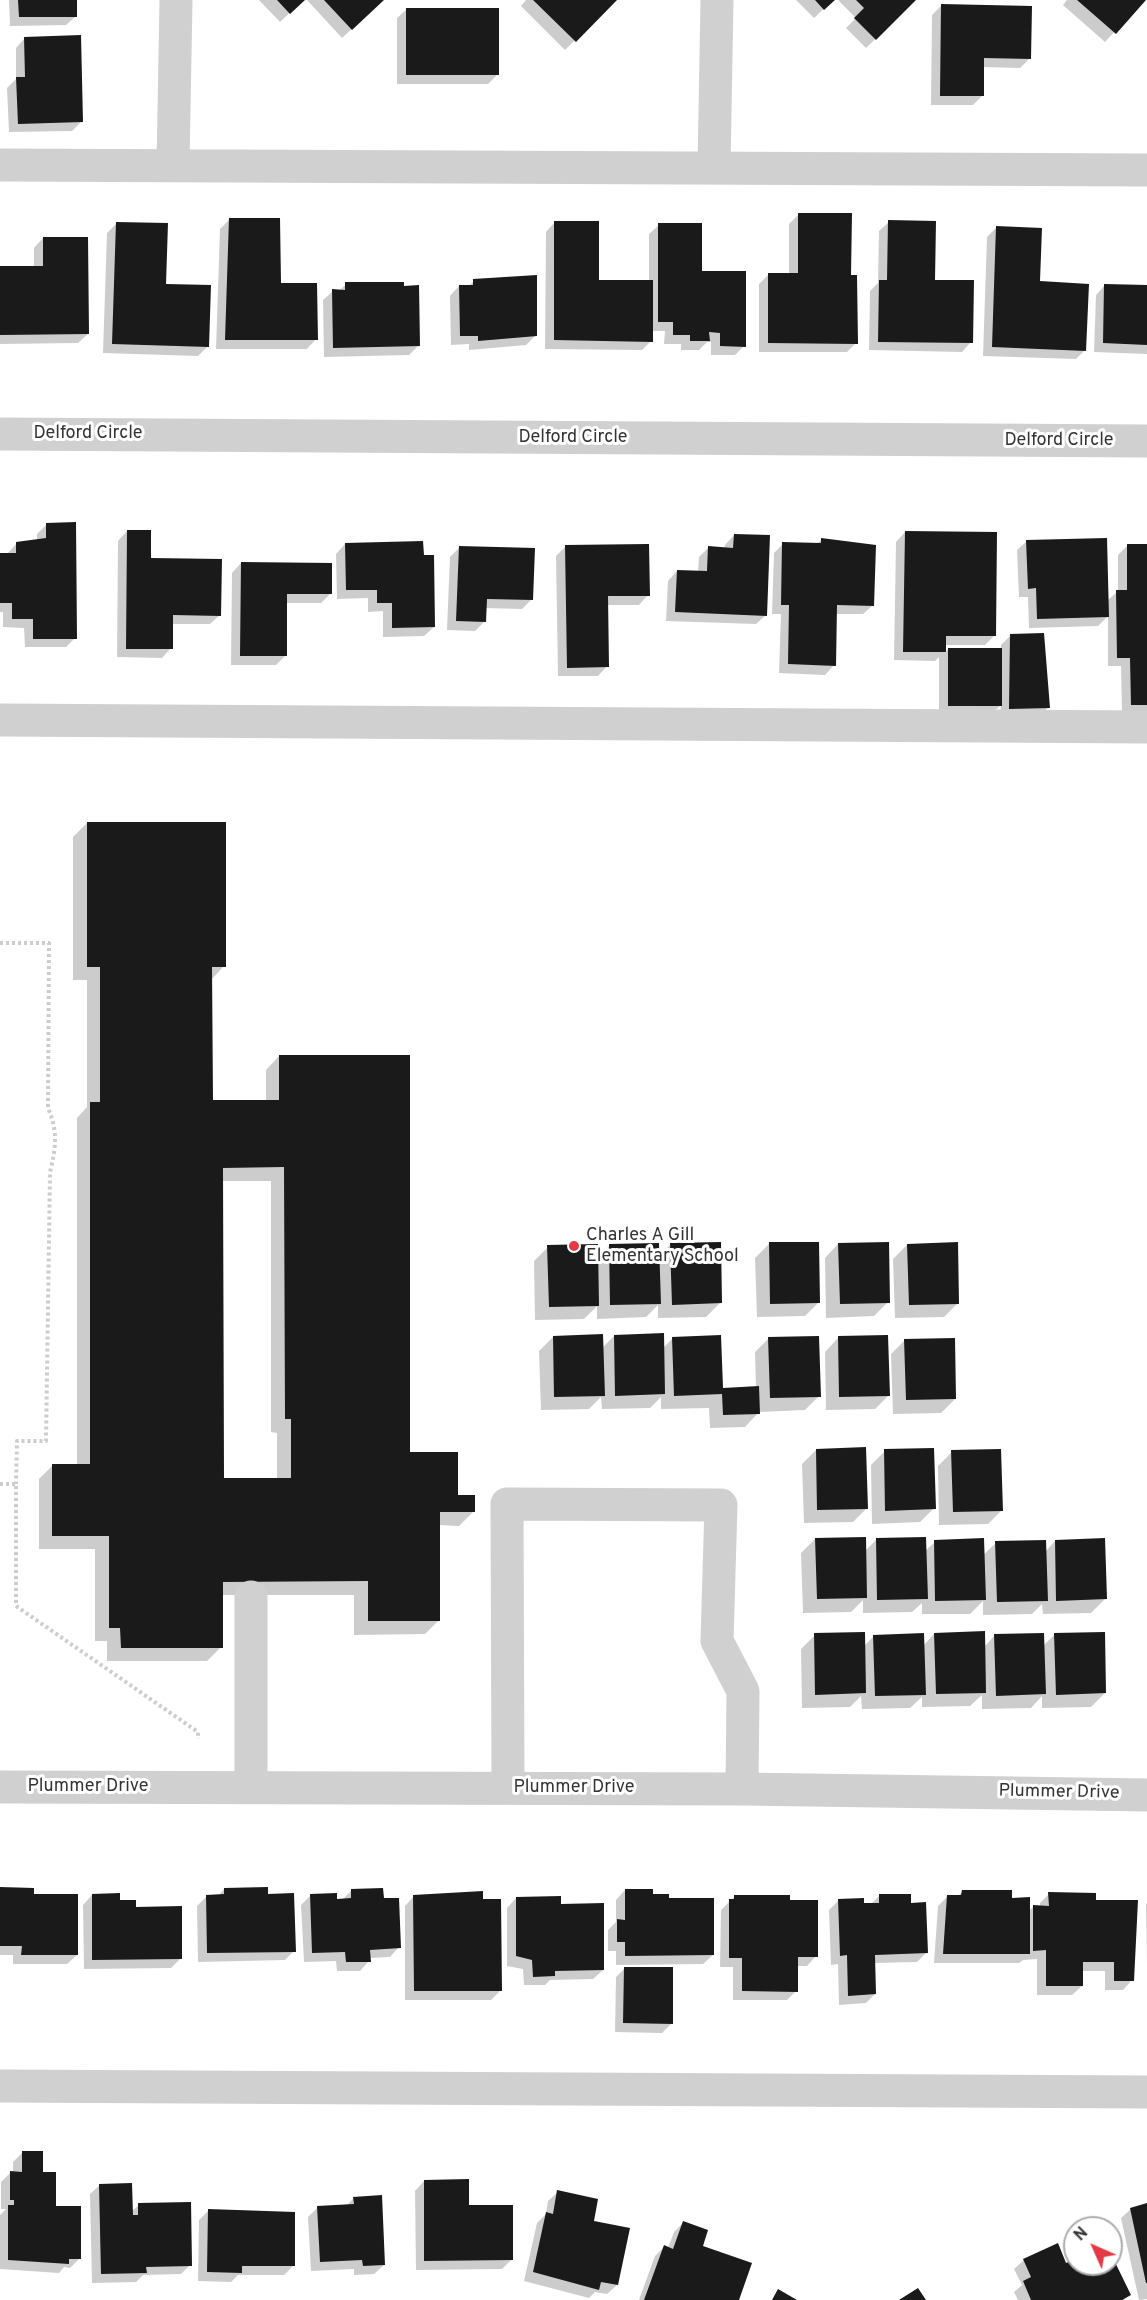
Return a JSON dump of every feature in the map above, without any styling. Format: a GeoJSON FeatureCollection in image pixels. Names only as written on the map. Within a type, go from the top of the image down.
{"type":"FeatureCollection","features":[{"type":"Feature","properties":{"kind":"street"},"geometry":{"type":"LineString","coordinates":[[173,165],[176,0]]}},
{"type":"Feature","properties":{"kind":"street"},"geometry":{"type":"LineString","coordinates":[[714,168],[717,0]]}},
{"type":"Feature","properties":{"kind":"street"},"geometry":{"type":"LineString","coordinates":[[0,165],[1147,170]]}},
{"type":"Feature","properties":{"kind":"street","name":"Delford Circle"},"geometry":{"type":"LineString","coordinates":[[0,434],[1147,441]]}},
{"type":"Feature","properties":{"kind":"street"},"geometry":{"type":"LineString","coordinates":[[0,720],[1147,727]]}},
{"type":"Feature","properties":{"kind":"street"},"geometry":{"type":"LineString","coordinates":[[508,1787],[507,1504],[721,1505],[717,1641],[743,1691],[742,1789]]}},
{"type":"Feature","properties":{"kind":"street"},"geometry":{"type":"LineString","coordinates":[[251,1597],[251,1787]]}},
{"type":"Feature","properties":{"kind":"street","name":"Plummer Drive"},"geometry":{"type":"LineString","coordinates":[[0,1787],[508,1787],[1147,1795]]}},
{"type":"Feature","properties":{"kind":"street"},"geometry":{"type":"LineString","coordinates":[[0,2086],[1147,2092]]}},
{"type":"Feature","properties":{"kind":"path"},"geometry":{"type":"LineString","coordinates":[[0,943],[49,943],[48,1108],[55,1125],[54,1154],[50,1172],[46,1441],[17,1441],[16,1606],[198,1732],[198,1739]]}},
{"type":"Feature","properties":{"kind":"path"},"geometry":{"type":"LineString","coordinates":[[0,1484],[16,1484]]}},
{"type":"Feature","properties":{"kind":"building"},"geometry":{"type":"Polygon","coordinates":[[[18,0],[77,0],[77,17],[19,17],[18,0]]]}},
{"type":"Feature","properties":{"kind":"building"},"geometry":{"type":"Polygon","coordinates":[[[277,0],[305,0],[290,14],[277,0]]]}},
{"type":"Feature","properties":{"kind":"building"},"geometry":{"type":"Polygon","coordinates":[[[324,0],[384,0],[352,30],[324,0]]]}},
{"type":"Feature","properties":{"kind":"building"},"geometry":{"type":"Polygon","coordinates":[[[533,0],[617,0],[576,42],[533,0]]]}},
{"type":"Feature","properties":{"kind":"building"},"geometry":{"type":"Polygon","coordinates":[[[815,0],[835,0],[824,10],[815,0]]]}},
{"type":"Feature","properties":{"kind":"building"},"geometry":{"type":"Polygon","coordinates":[[[856,0],[916,0],[876,40],[854,18],[864,8],[856,0]]]}},
{"type":"Feature","properties":{"kind":"building"},"geometry":{"type":"Polygon","coordinates":[[[1077,0],[1146,0],[1116,34],[1077,0]]]}},
{"type":"Feature","properties":{"kind":"building"},"geometry":{"type":"Polygon","coordinates":[[[941,4],[1032,6],[1031,59],[984,58],[984,96],[940,96],[941,4]]]}},
{"type":"Feature","properties":{"kind":"building"},"geometry":{"type":"Polygon","coordinates":[[[406,8],[499,8],[499,75],[406,75],[406,8]]]}},
{"type":"Feature","properties":{"kind":"building"},"geometry":{"type":"Polygon","coordinates":[[[81,35],[83,122],[18,124],[16,77],[25,77],[24,37],[81,35]]]}},
{"type":"Feature","properties":{"kind":"building"},"geometry":{"type":"Polygon","coordinates":[[[798,213],[852,213],[851,275],[857,275],[858,344],[768,343],[768,273],[798,273],[798,213]]]}},
{"type":"Feature","properties":{"kind":"building"},"geometry":{"type":"Polygon","coordinates":[[[229,218],[280,218],[281,283],[317,283],[318,340],[225,340],[229,218]]]}},
{"type":"Feature","properties":{"kind":"building"},"geometry":{"type":"Polygon","coordinates":[[[888,220],[936,221],[935,280],[974,280],[973,343],[878,342],[879,280],[887,280],[888,220]]]}},
{"type":"Feature","properties":{"kind":"building"},"geometry":{"type":"Polygon","coordinates":[[[554,221],[599,221],[599,280],[653,280],[653,342],[554,340],[554,221]]]}},
{"type":"Feature","properties":{"kind":"building"},"geometry":{"type":"Polygon","coordinates":[[[116,222],[168,223],[166,284],[211,285],[209,347],[112,344],[116,222]]]}},
{"type":"Feature","properties":{"kind":"building"},"geometry":{"type":"Polygon","coordinates":[[[658,223],[702,223],[702,271],[746,271],[746,347],[720,346],[720,333],[709,332],[710,341],[690,341],[690,335],[673,335],[673,322],[658,322],[658,223]]]}},
{"type":"Feature","properties":{"kind":"building"},"geometry":{"type":"Polygon","coordinates":[[[996,226],[1042,228],[1040,281],[1089,284],[1086,351],[992,347],[996,226]]]}},
{"type":"Feature","properties":{"kind":"building"},"geometry":{"type":"Polygon","coordinates":[[[43,237],[88,237],[89,334],[0,335],[0,266],[43,266],[43,237]]]}},
{"type":"Feature","properties":{"kind":"building"},"geometry":{"type":"Polygon","coordinates":[[[537,275],[537,336],[478,341],[478,336],[460,336],[459,285],[473,285],[473,279],[537,275]]]}},
{"type":"Feature","properties":{"kind":"building"},"geometry":{"type":"Polygon","coordinates":[[[345,282],[404,282],[404,286],[419,285],[420,346],[333,348],[332,289],[345,290],[345,282]]]}},
{"type":"Feature","properties":{"kind":"building"},"geometry":{"type":"Polygon","coordinates":[[[1104,284],[1147,285],[1147,345],[1103,343],[1104,284]]]}},
{"type":"Feature","properties":{"kind":"building"},"geometry":{"type":"Polygon","coordinates":[[[76,522],[77,639],[33,639],[33,619],[12,619],[12,603],[0,603],[0,553],[16,553],[16,542],[46,538],[46,523],[76,522]]]}},
{"type":"Feature","properties":{"kind":"building"},"geometry":{"type":"Polygon","coordinates":[[[127,530],[151,530],[151,558],[222,559],[221,616],[173,615],[173,649],[126,649],[127,530]]]}},
{"type":"Feature","properties":{"kind":"building"},"geometry":{"type":"Polygon","coordinates":[[[905,531],[997,532],[996,636],[946,636],[946,652],[903,652],[905,531]]]}},
{"type":"Feature","properties":{"kind":"building"},"geometry":{"type":"Polygon","coordinates":[[[734,534],[770,535],[767,616],[675,612],[677,570],[707,571],[708,546],[733,548],[734,534]]]}},
{"type":"Feature","properties":{"kind":"building"},"geometry":{"type":"Polygon","coordinates":[[[821,538],[876,545],[874,606],[837,605],[836,666],[788,664],[789,605],[781,605],[782,542],[821,543],[821,538]]]}},
{"type":"Feature","properties":{"kind":"building"},"geometry":{"type":"Polygon","coordinates":[[[1107,538],[1109,617],[1037,619],[1036,588],[1028,589],[1026,540],[1107,538]]]}},
{"type":"Feature","properties":{"kind":"building"},"geometry":{"type":"Polygon","coordinates":[[[423,541],[424,555],[434,555],[435,627],[392,628],[392,603],[377,603],[377,590],[346,590],[345,543],[423,541]]]}},
{"type":"Feature","properties":{"kind":"building"},"geometry":{"type":"Polygon","coordinates":[[[649,544],[650,596],[608,596],[609,667],[567,668],[565,545],[649,544]]]}},
{"type":"Feature","properties":{"kind":"building"},"geometry":{"type":"Polygon","coordinates":[[[1127,544],[1147,544],[1147,705],[1131,705],[1130,658],[1117,658],[1116,590],[1127,590],[1127,544]]]}},
{"type":"Feature","properties":{"kind":"building"},"geometry":{"type":"Polygon","coordinates":[[[459,546],[535,548],[533,600],[487,599],[486,622],[456,621],[459,546]]]}},
{"type":"Feature","properties":{"kind":"building"},"geometry":{"type":"Polygon","coordinates":[[[241,562],[332,563],[332,594],[287,594],[287,656],[240,656],[241,562]]]}},
{"type":"Feature","properties":{"kind":"building"},"geometry":{"type":"Polygon","coordinates":[[[1044,633],[1050,708],[1009,709],[1010,634],[1044,633]]]}},
{"type":"Feature","properties":{"kind":"building"},"geometry":{"type":"Polygon","coordinates":[[[948,648],[1002,648],[1002,706],[948,706],[948,648]]]}},
{"type":"Feature","properties":{"kind":"building"},"geometry":{"type":"Polygon","coordinates":[[[87,822],[226,822],[226,967],[212,967],[213,1100],[279,1100],[279,1055],[410,1055],[410,1452],[458,1452],[458,1495],[475,1495],[475,1512],[440,1512],[440,1621],[368,1621],[368,1581],[223,1582],[223,1648],[121,1648],[120,1628],[109,1628],[109,1536],[52,1536],[52,1464],[90,1464],[90,1102],[100,1102],[100,967],[87,967],[87,822]],[[284,1167],[223,1168],[224,1478],[291,1478],[291,1419],[285,1419],[284,1167]]]}},
{"type":"Feature","properties":{"kind":"building"},"geometry":{"type":"Polygon","coordinates":[[[721,1242],[722,1303],[672,1305],[670,1243],[721,1242]]]}},
{"type":"Feature","properties":{"kind":"building"},"geometry":{"type":"Polygon","coordinates":[[[769,1242],[819,1242],[820,1303],[770,1304],[769,1242]]]}},
{"type":"Feature","properties":{"kind":"building"},"geometry":{"type":"Polygon","coordinates":[[[889,1242],[890,1303],[840,1304],[838,1243],[889,1242]]]}},
{"type":"Feature","properties":{"kind":"building"},"geometry":{"type":"Polygon","coordinates":[[[958,1242],[959,1304],[909,1305],[907,1244],[958,1242]]]}},
{"type":"Feature","properties":{"kind":"building"},"geometry":{"type":"Polygon","coordinates":[[[659,1243],[661,1304],[610,1305],[609,1244],[659,1243]]]}},
{"type":"Feature","properties":{"kind":"building"},"geometry":{"type":"Polygon","coordinates":[[[598,1244],[599,1306],[549,1307],[547,1245],[598,1244]]]}},
{"type":"Feature","properties":{"kind":"building"},"geometry":{"type":"Polygon","coordinates":[[[664,1333],[665,1394],[615,1396],[614,1335],[664,1333]]]}},
{"type":"Feature","properties":{"kind":"building"},"geometry":{"type":"Polygon","coordinates":[[[603,1334],[605,1396],[554,1397],[553,1336],[603,1334]]]}},
{"type":"Feature","properties":{"kind":"building"},"geometry":{"type":"Polygon","coordinates":[[[721,1335],[723,1388],[759,1386],[760,1414],[723,1415],[722,1394],[674,1396],[672,1337],[721,1335]]]}},
{"type":"Feature","properties":{"kind":"building"},"geometry":{"type":"Polygon","coordinates":[[[888,1335],[890,1396],[839,1397],[838,1336],[888,1335]]]}},
{"type":"Feature","properties":{"kind":"building"},"geometry":{"type":"Polygon","coordinates":[[[819,1336],[821,1397],[770,1398],[768,1337],[819,1336]]]}},
{"type":"Feature","properties":{"kind":"building"},"geometry":{"type":"Polygon","coordinates":[[[955,1338],[956,1399],[906,1400],[904,1339],[955,1338]]]}},
{"type":"Feature","properties":{"kind":"building"},"geometry":{"type":"Polygon","coordinates":[[[866,1447],[868,1509],[817,1510],[816,1449],[866,1447]]]}},
{"type":"Feature","properties":{"kind":"building"},"geometry":{"type":"Polygon","coordinates":[[[934,1448],[936,1509],[885,1511],[884,1449],[934,1448]]]}},
{"type":"Feature","properties":{"kind":"building"},"geometry":{"type":"Polygon","coordinates":[[[1001,1449],[1003,1511],[953,1512],[951,1450],[1001,1449]]]}},
{"type":"Feature","properties":{"kind":"building"},"geometry":{"type":"Polygon","coordinates":[[[866,1537],[867,1598],[817,1599],[815,1538],[866,1537]]]}},
{"type":"Feature","properties":{"kind":"building"},"geometry":{"type":"Polygon","coordinates":[[[926,1537],[928,1599],[877,1600],[876,1538],[926,1537]]]}},
{"type":"Feature","properties":{"kind":"building"},"geometry":{"type":"Polygon","coordinates":[[[984,1538],[986,1600],[935,1601],[934,1540],[984,1538]]]}},
{"type":"Feature","properties":{"kind":"building"},"geometry":{"type":"Polygon","coordinates":[[[1105,1538],[1107,1599],[1056,1601],[1055,1540],[1105,1538]]]}},
{"type":"Feature","properties":{"kind":"building"},"geometry":{"type":"Polygon","coordinates":[[[1046,1540],[1048,1601],[997,1602],[995,1541],[1046,1540]]]}},
{"type":"Feature","properties":{"kind":"building"},"geometry":{"type":"Polygon","coordinates":[[[985,1631],[986,1693],[936,1694],[934,1633],[985,1631]]]}},
{"type":"Feature","properties":{"kind":"building"},"geometry":{"type":"Polygon","coordinates":[[[865,1632],[866,1693],[815,1695],[814,1633],[865,1632]]]}},
{"type":"Feature","properties":{"kind":"building"},"geometry":{"type":"Polygon","coordinates":[[[1105,1632],[1106,1693],[1056,1695],[1054,1633],[1105,1632]]]}},
{"type":"Feature","properties":{"kind":"building"},"geometry":{"type":"Polygon","coordinates":[[[924,1633],[926,1695],[875,1696],[873,1635],[924,1633]]]}},
{"type":"Feature","properties":{"kind":"building"},"geometry":{"type":"Polygon","coordinates":[[[1044,1633],[1046,1694],[996,1696],[994,1634],[1044,1633]]]}},
{"type":"Feature","properties":{"kind":"building"},"geometry":{"type":"Polygon","coordinates":[[[0,1887],[34,1888],[34,1894],[78,1894],[78,1955],[21,1955],[22,1946],[0,1946],[0,1887]]]}},
{"type":"Feature","properties":{"kind":"building"},"geometry":{"type":"Polygon","coordinates":[[[268,1887],[268,1894],[294,1893],[296,1952],[207,1953],[206,1895],[224,1894],[224,1888],[268,1887]]]}},
{"type":"Feature","properties":{"kind":"building"},"geometry":{"type":"Polygon","coordinates":[[[383,1888],[384,1898],[399,1898],[401,1948],[370,1950],[371,1962],[346,1962],[345,1952],[312,1953],[310,1894],[337,1893],[337,1899],[351,1898],[351,1889],[383,1888]]]}},
{"type":"Feature","properties":{"kind":"building"},"geometry":{"type":"Polygon","coordinates":[[[625,1889],[653,1889],[653,1894],[669,1894],[669,1898],[714,1898],[714,1955],[625,1956],[625,1942],[617,1942],[617,1919],[625,1920],[625,1889]]]}},
{"type":"Feature","properties":{"kind":"building"},"geometry":{"type":"Polygon","coordinates":[[[962,1890],[1012,1890],[1012,1898],[1030,1897],[1030,1954],[943,1954],[947,1895],[961,1895],[962,1890]]]}},
{"type":"Feature","properties":{"kind":"building"},"geometry":{"type":"Polygon","coordinates":[[[483,1891],[483,1899],[501,1899],[502,1991],[414,1991],[413,1895],[483,1891]]]}},
{"type":"Feature","properties":{"kind":"building"},"geometry":{"type":"Polygon","coordinates":[[[1048,1892],[1096,1893],[1096,1900],[1138,1900],[1134,1981],[1114,1981],[1114,1962],[1083,1962],[1083,1986],[1046,1986],[1046,1950],[1033,1951],[1033,1905],[1049,1906],[1048,1892]]]}},
{"type":"Feature","properties":{"kind":"building"},"geometry":{"type":"Polygon","coordinates":[[[120,1893],[120,1900],[136,1900],[136,1907],[182,1906],[182,1959],[92,1960],[92,1894],[120,1893]]]}},
{"type":"Feature","properties":{"kind":"building"},"geometry":{"type":"Polygon","coordinates":[[[879,1894],[911,1894],[911,1903],[926,1902],[928,1953],[875,1955],[876,1994],[848,1996],[847,1955],[840,1956],[838,1899],[864,1898],[864,1903],[879,1903],[879,1894]]]}},
{"type":"Feature","properties":{"kind":"building"},"geometry":{"type":"Polygon","coordinates":[[[734,1895],[790,1895],[790,1900],[818,1900],[818,1957],[798,1957],[798,1992],[742,1991],[742,1958],[729,1958],[729,1899],[734,1899],[734,1895]]]}},
{"type":"Feature","properties":{"kind":"building"},"geometry":{"type":"Polygon","coordinates":[[[561,1896],[561,1904],[604,1903],[604,1970],[555,1971],[555,1976],[533,1977],[532,1960],[516,1956],[516,1897],[561,1896]]]}},
{"type":"Feature","properties":{"kind":"building"},"geometry":{"type":"Polygon","coordinates":[[[624,1967],[673,1967],[673,2024],[623,2023],[624,1967]]]}},
{"type":"Feature","properties":{"kind":"building"},"geometry":{"type":"Polygon","coordinates":[[[22,2151],[43,2151],[43,2172],[56,2172],[56,2206],[81,2206],[81,2259],[69,2259],[69,2264],[8,2260],[8,2205],[14,2205],[14,2200],[10,2200],[10,2171],[22,2172],[22,2151]]]}},
{"type":"Feature","properties":{"kind":"building"},"geometry":{"type":"Polygon","coordinates":[[[469,2179],[469,2205],[513,2205],[513,2260],[424,2261],[424,2180],[469,2179]]]}},
{"type":"Feature","properties":{"kind":"building"},"geometry":{"type":"Polygon","coordinates":[[[132,2183],[133,2215],[138,2215],[138,2203],[191,2202],[192,2266],[146,2267],[147,2273],[101,2274],[99,2184],[132,2183]]]}},
{"type":"Feature","properties":{"kind":"building"},"geometry":{"type":"Polygon","coordinates":[[[557,2190],[598,2199],[594,2221],[630,2228],[618,2285],[601,2282],[599,2290],[533,2272],[546,2212],[553,2214],[557,2190]]]}},
{"type":"Feature","properties":{"kind":"building"},"geometry":{"type":"Polygon","coordinates":[[[382,2195],[385,2265],[363,2266],[362,2260],[320,2262],[317,2206],[354,2204],[353,2197],[382,2195]]]}},
{"type":"Feature","properties":{"kind":"building"},"geometry":{"type":"Polygon","coordinates":[[[1147,2203],[1147,2283],[1146,2283],[1130,2208],[1147,2203]]]}},
{"type":"Feature","properties":{"kind":"building"},"geometry":{"type":"Polygon","coordinates":[[[208,2209],[295,2212],[295,2266],[242,2266],[242,2273],[207,2272],[208,2209]]]}},
{"type":"Feature","properties":{"kind":"building"},"geometry":{"type":"Polygon","coordinates":[[[683,2221],[708,2230],[703,2246],[752,2263],[739,2300],[644,2300],[664,2245],[673,2249],[683,2221]]]}},
{"type":"Feature","properties":{"kind":"building"},"geometry":{"type":"Polygon","coordinates":[[[1058,2243],[1063,2256],[1063,2276],[1122,2276],[1131,2295],[1122,2300],[1031,2300],[1023,2281],[1031,2277],[1023,2259],[1058,2243]]]}},
{"type":"Feature","properties":{"kind":"building"},"geometry":{"type":"Polygon","coordinates":[[[918,2288],[926,2300],[899,2300],[918,2288]]]}},
{"type":"Feature","properties":{"kind":"building"},"geometry":{"type":"Polygon","coordinates":[[[778,2289],[797,2300],[772,2300],[778,2289]]]}},
{"type":"Feature","properties":{"kind":"place","name":"Charles A Gill Elementary School"},"geometry":{"type":"Point","coordinates":[574,1246]}}]}
